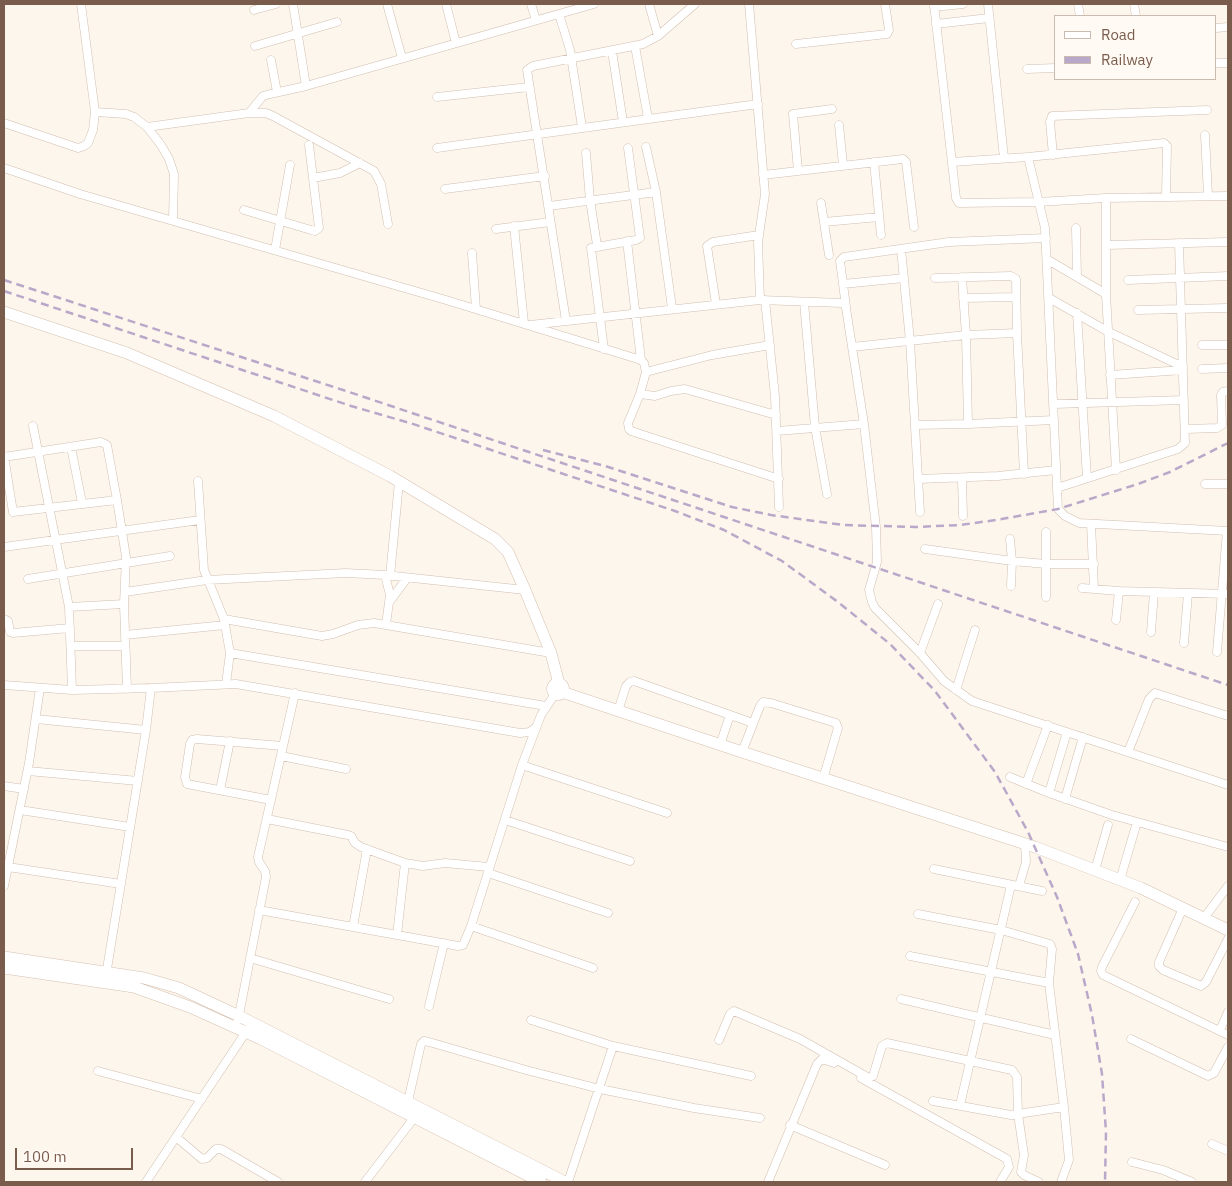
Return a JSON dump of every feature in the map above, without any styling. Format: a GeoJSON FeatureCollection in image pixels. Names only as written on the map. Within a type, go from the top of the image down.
{"type":"FeatureCollection","features":[{"type":"Feature","properties":{"kind":"street"},"geometry":{"type":"LineString","coordinates":[[4,123],[78,148],[84,146],[91,137],[95,112],[81,4]]}},
{"type":"Feature","properties":{"kind":"street"},"geometry":{"type":"LineString","coordinates":[[254,10],[276,4]]}},
{"type":"Feature","properties":{"kind":"street"},"geometry":{"type":"LineString","coordinates":[[292,4],[306,86]]}},
{"type":"Feature","properties":{"kind":"street"},"geometry":{"type":"LineString","coordinates":[[387,4],[402,58]]}},
{"type":"Feature","properties":{"kind":"street"},"geometry":{"type":"LineString","coordinates":[[446,4],[456,43]]}},
{"type":"Feature","properties":{"kind":"street"},"geometry":{"type":"LineString","coordinates":[[531,4],[536,20]]}},
{"type":"Feature","properties":{"kind":"street"},"geometry":{"type":"LineString","coordinates":[[248,113],[263,96],[306,86],[594,4]]}},
{"type":"Feature","properties":{"kind":"street"},"geometry":{"type":"LineString","coordinates":[[649,4],[658,36]]}},
{"type":"Feature","properties":{"kind":"street"},"geometry":{"type":"LineString","coordinates":[[566,321],[549,206],[528,87],[527,70],[529,67],[643,44],[658,36],[694,4]]}},
{"type":"Feature","properties":{"kind":"street"},"geometry":{"type":"LineString","coordinates":[[749,4],[765,200],[758,250],[762,300],[770,345],[776,416],[779,507]]}},
{"type":"Feature","properties":{"kind":"street"},"geometry":{"type":"LineString","coordinates":[[796,44],[887,34],[889,30],[886,4]]}},
{"type":"Feature","properties":{"kind":"street"},"geometry":{"type":"LineString","coordinates":[[963,4],[934,5],[958,203],[1228,196]]}},
{"type":"Feature","properties":{"kind":"street"},"geometry":{"type":"LineString","coordinates":[[988,4],[1004,158]]}},
{"type":"Feature","properties":{"kind":"street"},"geometry":{"type":"LineString","coordinates":[[558,14],[571,58],[582,127]]}},
{"type":"Feature","properties":{"kind":"street"},"geometry":{"type":"LineString","coordinates":[[936,24],[990,18]]}},
{"type":"Feature","properties":{"kind":"street"},"geometry":{"type":"LineString","coordinates":[[255,46],[336,22]]}},
{"type":"Feature","properties":{"kind":"street"},"geometry":{"type":"LineString","coordinates":[[635,46],[648,118]]}},
{"type":"Feature","properties":{"kind":"street"},"geometry":{"type":"LineString","coordinates":[[612,50],[624,122]]}},
{"type":"Feature","properties":{"kind":"street"},"geometry":{"type":"LineString","coordinates":[[271,60],[277,92]]}},
{"type":"Feature","properties":{"kind":"street"},"geometry":{"type":"LineString","coordinates":[[1027,69],[1054,68]]}},
{"type":"Feature","properties":{"kind":"street"},"geometry":{"type":"LineString","coordinates":[[437,97],[528,87]]}},
{"type":"Feature","properties":{"kind":"street"},"geometry":{"type":"LineString","coordinates":[[437,148],[758,104]]}},
{"type":"Feature","properties":{"kind":"street"},"geometry":{"type":"LineString","coordinates":[[798,171],[793,114],[832,110]]}},
{"type":"Feature","properties":{"kind":"street"},"geometry":{"type":"LineString","coordinates":[[1053,155],[1050,122],[1052,116],[1207,110]]}},
{"type":"Feature","properties":{"kind":"street"},"geometry":{"type":"LineString","coordinates":[[95,112],[126,114],[134,117],[147,127],[169,159],[174,174],[173,220]]}},
{"type":"Feature","properties":{"kind":"street"},"geometry":{"type":"LineString","coordinates":[[147,127],[248,113],[266,113],[374,171],[379,178],[388,224]]}},
{"type":"Feature","properties":{"kind":"street"},"geometry":{"type":"LineString","coordinates":[[839,125],[843,166]]}},
{"type":"Feature","properties":{"kind":"street"},"geometry":{"type":"LineString","coordinates":[[1205,135],[1208,196]]}},
{"type":"Feature","properties":{"kind":"street"},"geometry":{"type":"LineString","coordinates":[[952,162],[1053,155],[1164,143],[1167,148],[1166,197]]}},
{"type":"Feature","properties":{"kind":"street"},"geometry":{"type":"LineString","coordinates":[[244,210],[312,230],[319,228],[309,145]]}},
{"type":"Feature","properties":{"kind":"street"},"geometry":{"type":"LineString","coordinates":[[646,147],[656,192],[672,308]]}},
{"type":"Feature","properties":{"kind":"street"},"geometry":{"type":"LineString","coordinates":[[604,349],[591,248],[598,245],[640,238],[628,148]]}},
{"type":"Feature","properties":{"kind":"street"},"geometry":{"type":"LineString","coordinates":[[586,153],[590,200],[598,245]]}},
{"type":"Feature","properties":{"kind":"street"},"geometry":{"type":"LineString","coordinates":[[1028,157],[1043,216],[1048,260],[1058,508],[1065,516],[1079,523],[1228,531],[1225,594],[1216,652]]}},
{"type":"Feature","properties":{"kind":"street"},"geometry":{"type":"LineString","coordinates":[[763,175],[903,159],[906,162],[914,227]]}},
{"type":"Feature","properties":{"kind":"street"},"geometry":{"type":"LineString","coordinates":[[313,178],[340,174],[360,162]]}},
{"type":"Feature","properties":{"kind":"street"},"geometry":{"type":"LineString","coordinates":[[874,162],[881,235]]}},
{"type":"Feature","properties":{"kind":"street"},"geometry":{"type":"LineString","coordinates":[[275,250],[290,165]]}},
{"type":"Feature","properties":{"kind":"street"},"geometry":{"type":"LineString","coordinates":[[4,168],[80,194],[527,324],[642,360]]}},
{"type":"Feature","properties":{"kind":"street"},"geometry":{"type":"LineString","coordinates":[[445,189],[544,176]]}},
{"type":"Feature","properties":{"kind":"street"},"geometry":{"type":"LineString","coordinates":[[549,206],[656,192]]}},
{"type":"Feature","properties":{"kind":"street"},"geometry":{"type":"LineString","coordinates":[[1106,198],[1107,331],[1116,470]]}},
{"type":"Feature","properties":{"kind":"street"},"geometry":{"type":"LineString","coordinates":[[821,202],[829,255]]}},
{"type":"Feature","properties":{"kind":"street"},"geometry":{"type":"LineString","coordinates":[[824,222],[879,217]]}},
{"type":"Feature","properties":{"kind":"street"},"geometry":{"type":"LineString","coordinates":[[496,228],[550,222]]}},
{"type":"Feature","properties":{"kind":"street"},"geometry":{"type":"LineString","coordinates":[[514,226],[527,324]]}},
{"type":"Feature","properties":{"kind":"street"},"geometry":{"type":"LineString","coordinates":[[1076,228],[1077,277]]}},
{"type":"Feature","properties":{"kind":"street"},"geometry":{"type":"LineString","coordinates":[[716,304],[707,246],[713,242],[759,234]]}},
{"type":"Feature","properties":{"kind":"street"},"geometry":{"type":"LineString","coordinates":[[1046,238],[949,242],[842,258],[840,261],[864,424],[878,553],[870,596],[875,608],[920,653],[935,671],[956,690],[972,701],[1228,785]]}},
{"type":"Feature","properties":{"kind":"street"},"geometry":{"type":"LineString","coordinates":[[627,241],[642,360],[646,372],[640,394],[628,422],[628,427],[631,431],[779,479]]}},
{"type":"Feature","properties":{"kind":"street"},"geometry":{"type":"LineString","coordinates":[[1106,244],[1228,242]]}},
{"type":"Feature","properties":{"kind":"street"},"geometry":{"type":"LineString","coordinates":[[1056,488],[1178,449],[1185,443],[1179,243]]}},
{"type":"Feature","properties":{"kind":"street"},"geometry":{"type":"LineString","coordinates":[[902,250],[910,340],[920,512]]}},
{"type":"Feature","properties":{"kind":"street"},"geometry":{"type":"LineString","coordinates":[[472,253],[476,309]]}},
{"type":"Feature","properties":{"kind":"street"},"geometry":{"type":"LineString","coordinates":[[1048,260],[1106,294]]}},
{"type":"Feature","properties":{"kind":"street"},"geometry":{"type":"LineString","coordinates":[[935,278],[1011,276],[1016,280],[1016,333],[1024,474]]}},
{"type":"Feature","properties":{"kind":"street"},"geometry":{"type":"LineString","coordinates":[[1128,280],[1228,276]]}},
{"type":"Feature","properties":{"kind":"street"},"geometry":{"type":"LineString","coordinates":[[962,277],[966,335],[968,424]]}},
{"type":"Feature","properties":{"kind":"street"},"geometry":{"type":"LineString","coordinates":[[843,284],[904,278]]}},
{"type":"Feature","properties":{"kind":"street"},"geometry":{"type":"LineString","coordinates":[[963,298],[1016,297]]}},
{"type":"Feature","properties":{"kind":"street"},"geometry":{"type":"LineString","coordinates":[[1049,298],[1077,312],[1107,331],[1183,369]]}},
{"type":"Feature","properties":{"kind":"street"},"geometry":{"type":"LineString","coordinates":[[527,324],[762,300],[842,303],[846,308]]}},
{"type":"Feature","properties":{"kind":"street"},"geometry":{"type":"LineString","coordinates":[[804,302],[815,427],[827,494]]}},
{"type":"Feature","properties":{"kind":"street"},"geometry":{"type":"LineString","coordinates":[[1138,310],[1228,308]]}},
{"type":"Feature","properties":{"kind":"street"},"geometry":{"type":"LineString","coordinates":[[4,312],[127,353],[274,416],[399,482],[495,539],[508,552],[550,653],[559,690]]}},
{"type":"Feature","properties":{"kind":"street"},"geometry":{"type":"LineString","coordinates":[[1077,312],[1087,478]]}},
{"type":"Feature","properties":{"kind":"street"},"geometry":{"type":"LineString","coordinates":[[852,347],[966,335],[1016,333]]}},
{"type":"Feature","properties":{"kind":"street"},"geometry":{"type":"LineString","coordinates":[[646,372],[712,355],[770,345]]}},
{"type":"Feature","properties":{"kind":"street"},"geometry":{"type":"LineString","coordinates":[[1202,345],[1228,345]]}},
{"type":"Feature","properties":{"kind":"street"},"geometry":{"type":"LineString","coordinates":[[1202,368],[1228,368]]}},
{"type":"Feature","properties":{"kind":"street"},"geometry":{"type":"LineString","coordinates":[[1110,376],[1183,369]]}},
{"type":"Feature","properties":{"kind":"street"},"geometry":{"type":"LineString","coordinates":[[640,394],[655,396],[671,390],[685,389],[776,416]]}},
{"type":"Feature","properties":{"kind":"street"},"geometry":{"type":"LineString","coordinates":[[1186,429],[1217,428],[1222,426],[1221,394],[1228,391]]}},
{"type":"Feature","properties":{"kind":"street"},"geometry":{"type":"LineString","coordinates":[[1054,404],[1184,400]]}},
{"type":"Feature","properties":{"kind":"street"},"geometry":{"type":"LineString","coordinates":[[915,425],[1054,420]]}},
{"type":"Feature","properties":{"kind":"street"},"geometry":{"type":"LineString","coordinates":[[777,431],[864,424]]}},
{"type":"Feature","properties":{"kind":"street"},"geometry":{"type":"LineString","coordinates":[[33,426],[69,607],[72,690]]}},
{"type":"Feature","properties":{"kind":"street"},"geometry":{"type":"LineString","coordinates":[[117,500],[13,512],[6,493],[4,456],[105,442],[108,448],[117,500],[122,530],[126,562],[124,604],[127,689]]}},
{"type":"Feature","properties":{"kind":"street"},"geometry":{"type":"LineString","coordinates":[[71,447],[82,503]]}},
{"type":"Feature","properties":{"kind":"street"},"geometry":{"type":"LineString","coordinates":[[918,479],[1024,474],[1056,470]]}},
{"type":"Feature","properties":{"kind":"street"},"geometry":{"type":"LineString","coordinates":[[962,478],[963,516]]}},
{"type":"Feature","properties":{"kind":"street"},"geometry":{"type":"LineString","coordinates":[[198,481],[204,570],[225,622],[230,653],[226,684]]}},
{"type":"Feature","properties":{"kind":"street"},"geometry":{"type":"LineString","coordinates":[[386,624],[390,602],[388,576],[399,482]]}},
{"type":"Feature","properties":{"kind":"street"},"geometry":{"type":"LineString","coordinates":[[1206,484],[1228,484]]}},
{"type":"Feature","properties":{"kind":"street"},"geometry":{"type":"LineString","coordinates":[[4,547],[200,520]]}},
{"type":"Feature","properties":{"kind":"street"},"geometry":{"type":"LineString","coordinates":[[1091,524],[1094,589]]}},
{"type":"Feature","properties":{"kind":"street"},"geometry":{"type":"LineString","coordinates":[[1046,532],[1046,597]]}},
{"type":"Feature","properties":{"kind":"street"},"geometry":{"type":"LineString","coordinates":[[1010,539],[1012,561],[1011,586]]}},
{"type":"Feature","properties":{"kind":"street"},"geometry":{"type":"LineString","coordinates":[[925,549],[1012,561],[1046,564],[1094,564]]}},
{"type":"Feature","properties":{"kind":"street"},"geometry":{"type":"LineString","coordinates":[[28,579],[170,556]]}},
{"type":"Feature","properties":{"kind":"street"},"geometry":{"type":"LineString","coordinates":[[125,592],[207,580],[346,574],[388,576],[524,590]]}},
{"type":"Feature","properties":{"kind":"street"},"geometry":{"type":"LineString","coordinates":[[390,602],[407,578]]}},
{"type":"Feature","properties":{"kind":"street"},"geometry":{"type":"LineString","coordinates":[[1082,588],[1225,594]]}},
{"type":"Feature","properties":{"kind":"street"},"geometry":{"type":"LineString","coordinates":[[1116,620],[1119,591]]}},
{"type":"Feature","properties":{"kind":"street"},"geometry":{"type":"LineString","coordinates":[[1151,632],[1154,592]]}},
{"type":"Feature","properties":{"kind":"street"},"geometry":{"type":"LineString","coordinates":[[1184,643],[1188,593]]}},
{"type":"Feature","properties":{"kind":"street"},"geometry":{"type":"LineString","coordinates":[[69,607],[124,604]]}},
{"type":"Feature","properties":{"kind":"street"},"geometry":{"type":"LineString","coordinates":[[920,653],[938,604]]}},
{"type":"Feature","properties":{"kind":"street"},"geometry":{"type":"LineString","coordinates":[[4,619],[8,621],[10,632],[13,633],[70,628]]}},
{"type":"Feature","properties":{"kind":"street"},"geometry":{"type":"LineString","coordinates":[[125,635],[225,622],[322,636],[365,624],[386,624],[550,653]]}},
{"type":"Feature","properties":{"kind":"street"},"geometry":{"type":"LineString","coordinates":[[956,690],[974,630]]}},
{"type":"Feature","properties":{"kind":"street"},"geometry":{"type":"LineString","coordinates":[[71,646],[125,646]]}},
{"type":"Feature","properties":{"kind":"street"},"geometry":{"type":"LineString","coordinates":[[230,653],[546,706]]}},
{"type":"Feature","properties":{"kind":"street"},"geometry":{"type":"LineString","coordinates":[[618,711],[626,686],[634,681],[754,723]]}},
{"type":"Feature","properties":{"kind":"street"},"geometry":{"type":"LineString","coordinates":[[4,685],[72,690],[226,684],[248,685],[520,733],[530,732],[536,727]]}},
{"type":"Feature","properties":{"kind":"street"},"geometry":{"type":"LineString","coordinates":[[4,885],[28,770],[40,688]]}},
{"type":"Feature","properties":{"kind":"street"},"geometry":{"type":"LineString","coordinates":[[106,977],[146,730],[151,688]]}},
{"type":"Feature","properties":{"kind":"street"},"geometry":{"type":"LineString","coordinates":[[259,910],[458,946],[463,945],[471,926],[522,765],[536,727],[546,706],[559,690]]}},
{"type":"Feature","properties":{"kind":"street"},"geometry":{"type":"LineString","coordinates":[[559,690],[720,745],[1025,844],[1120,880],[1228,930]]}},
{"type":"Feature","properties":{"kind":"street"},"geometry":{"type":"LineString","coordinates":[[237,1022],[266,874],[258,858],[295,693]]}},
{"type":"Feature","properties":{"kind":"street"},"geometry":{"type":"LineString","coordinates":[[1128,752],[1150,699],[1155,693],[1228,716]]}},
{"type":"Feature","properties":{"kind":"street"},"geometry":{"type":"LineString","coordinates":[[742,752],[761,704],[767,702],[836,723],[838,728],[823,778]]}},
{"type":"Feature","properties":{"kind":"street"},"geometry":{"type":"LineString","coordinates":[[720,745],[730,715]]}},
{"type":"Feature","properties":{"kind":"street"},"geometry":{"type":"LineString","coordinates":[[36,719],[146,730]]}},
{"type":"Feature","properties":{"kind":"street"},"geometry":{"type":"LineString","coordinates":[[1026,784],[1048,726]]}},
{"type":"Feature","properties":{"kind":"street"},"geometry":{"type":"LineString","coordinates":[[1049,793],[1067,732]]}},
{"type":"Feature","properties":{"kind":"street"},"geometry":{"type":"LineString","coordinates":[[1065,798],[1083,737]]}},
{"type":"Feature","properties":{"kind":"street"},"geometry":{"type":"LineString","coordinates":[[271,800],[186,782],[190,744],[197,739],[283,746]]}},
{"type":"Feature","properties":{"kind":"street"},"geometry":{"type":"LineString","coordinates":[[220,790],[230,741]]}},
{"type":"Feature","properties":{"kind":"street"},"geometry":{"type":"LineString","coordinates":[[281,756],[346,769]]}},
{"type":"Feature","properties":{"kind":"street"},"geometry":{"type":"LineString","coordinates":[[522,765],[667,813]]}},
{"type":"Feature","properties":{"kind":"street"},"geometry":{"type":"LineString","coordinates":[[28,770],[138,781]]}},
{"type":"Feature","properties":{"kind":"street"},"geometry":{"type":"LineString","coordinates":[[1010,776],[1049,793],[1137,822],[1228,847]]}},
{"type":"Feature","properties":{"kind":"street"},"geometry":{"type":"LineString","coordinates":[[4,786],[24,789]]}},
{"type":"Feature","properties":{"kind":"street"},"geometry":{"type":"LineString","coordinates":[[20,810],[130,827]]}},
{"type":"Feature","properties":{"kind":"street"},"geometry":{"type":"LineString","coordinates":[[267,819],[348,835],[351,836],[355,843],[367,849],[405,863],[423,866],[445,863],[489,870],[608,913]]}},
{"type":"Feature","properties":{"kind":"street"},"geometry":{"type":"LineString","coordinates":[[505,820],[630,861]]}},
{"type":"Feature","properties":{"kind":"street"},"geometry":{"type":"LineString","coordinates":[[1120,880],[1137,822]]}},
{"type":"Feature","properties":{"kind":"street"},"geometry":{"type":"LineString","coordinates":[[1094,870],[1108,825]]}},
{"type":"Feature","properties":{"kind":"street"},"geometry":{"type":"LineString","coordinates":[[4,844],[12,845]]}},
{"type":"Feature","properties":{"kind":"street"},"geometry":{"type":"LineString","coordinates":[[960,1105],[1001,930],[1015,885],[1026,862],[1025,844]]}},
{"type":"Feature","properties":{"kind":"street"},"geometry":{"type":"LineString","coordinates":[[353,927],[367,849]]}},
{"type":"Feature","properties":{"kind":"street"},"geometry":{"type":"LineString","coordinates":[[398,935],[405,863]]}},
{"type":"Feature","properties":{"kind":"street"},"geometry":{"type":"LineString","coordinates":[[8,866],[121,884]]}},
{"type":"Feature","properties":{"kind":"street"},"geometry":{"type":"LineString","coordinates":[[934,869],[1042,891]]}},
{"type":"Feature","properties":{"kind":"street"},"geometry":{"type":"LineString","coordinates":[[1204,918],[1228,886]]}},
{"type":"Feature","properties":{"kind":"street"},"geometry":{"type":"LineString","coordinates":[[1135,902],[1102,967],[1103,975],[1228,1035]]}},
{"type":"Feature","properties":{"kind":"street"},"geometry":{"type":"LineString","coordinates":[[1184,908],[1158,962],[1158,966],[1163,970],[1201,986],[1206,982],[1228,939]]}},
{"type":"Feature","properties":{"kind":"street"},"geometry":{"type":"LineString","coordinates":[[918,914],[1001,930],[1050,944],[1052,949],[1049,983],[1069,1160],[1061,1182]]}},
{"type":"Feature","properties":{"kind":"street"},"geometry":{"type":"LineString","coordinates":[[471,926],[593,968]]}},
{"type":"Feature","properties":{"kind":"street"},"geometry":{"type":"LineString","coordinates":[[429,1006],[444,943]]}},
{"type":"Feature","properties":{"kind":"street"},"geometry":{"type":"LineString","coordinates":[[910,956],[1049,983]]}},
{"type":"Feature","properties":{"kind":"street"},"geometry":{"type":"LineString","coordinates":[[4,957],[106,977]]}},
{"type":"Feature","properties":{"kind":"street"},"geometry":{"type":"LineString","coordinates":[[250,958],[389,999]]}},
{"type":"Feature","properties":{"kind":"street"},"geometry":{"type":"LineString","coordinates":[[4,968],[106,977],[144,978],[179,988],[237,1022],[408,1102],[417,1113],[541,1182]]}},
{"type":"Feature","properties":{"kind":"street"},"geometry":{"type":"LineString","coordinates":[[901,999],[1055,1035]]}},
{"type":"Feature","properties":{"kind":"street"},"geometry":{"type":"LineString","coordinates":[[719,1040],[730,1014],[734,1011],[800,1039],[869,1078],[872,1076],[882,1046],[885,1043],[970,1060],[1015,1072],[1017,1077],[1018,1114],[1024,1155],[1022,1172],[1024,1176],[1039,1182]]}},
{"type":"Feature","properties":{"kind":"street"},"geometry":{"type":"LineString","coordinates":[[1220,1030],[1228,1012]]}},
{"type":"Feature","properties":{"kind":"street"},"geometry":{"type":"LineString","coordinates":[[531,1020],[613,1046],[751,1076]]}},
{"type":"Feature","properties":{"kind":"street"},"geometry":{"type":"LineString","coordinates":[[146,1182],[249,1027]]}},
{"type":"Feature","properties":{"kind":"street"},"geometry":{"type":"LineString","coordinates":[[249,1027],[417,1113],[561,1181],[600,1089],[613,1046]]}},
{"type":"Feature","properties":{"kind":"street"},"geometry":{"type":"LineString","coordinates":[[1131,1039],[1208,1076],[1214,1073],[1228,1047]]}},
{"type":"Feature","properties":{"kind":"street"},"geometry":{"type":"LineString","coordinates":[[408,1102],[420,1044],[424,1042],[600,1089],[694,1108],[760,1118]]}},
{"type":"Feature","properties":{"kind":"street"},"geometry":{"type":"LineString","coordinates":[[768,1182],[790,1125],[817,1064],[822,1059],[1007,1159],[1009,1167],[1000,1182]]}},
{"type":"Feature","properties":{"kind":"street"},"geometry":{"type":"LineString","coordinates":[[98,1071],[202,1099]]}},
{"type":"Feature","properties":{"kind":"street"},"geometry":{"type":"LineString","coordinates":[[933,1101],[1005,1114],[1018,1114],[1064,1107]]}},
{"type":"Feature","properties":{"kind":"street"},"geometry":{"type":"LineString","coordinates":[[365,1182],[417,1113]]}},
{"type":"Feature","properties":{"kind":"street"},"geometry":{"type":"LineString","coordinates":[[790,1125],[885,1165]]}},
{"type":"Feature","properties":{"kind":"street"},"geometry":{"type":"LineString","coordinates":[[176,1137],[202,1159],[207,1158],[216,1149],[222,1149],[278,1182]]}},
{"type":"Feature","properties":{"kind":"street"},"geometry":{"type":"LineString","coordinates":[[1212,1144],[1228,1152]]}},
{"type":"Feature","properties":{"kind":"street"},"geometry":{"type":"LineString","coordinates":[[1132,1162],[1163,1170],[1192,1182]]}},
{"type":"Feature","properties":{"kind":"railway"},"geometry":{"type":"LineString","coordinates":[[4,280],[343,390],[1228,685]]}},
{"type":"Feature","properties":{"kind":"railway"},"geometry":{"type":"LineString","coordinates":[[4,291],[351,406],[410,423],[675,511],[724,530],[782,561],[838,602],[890,644],[935,691],[995,772],[1028,832],[1057,897],[1078,954],[1092,1015],[1102,1074],[1106,1132],[1105,1182]]}},
{"type":"Feature","properties":{"kind":"railway"},"geometry":{"type":"LineString","coordinates":[[543,450],[605,466],[732,507],[771,515],[843,525],[916,527],[960,525],[1058,509],[1170,472],[1228,443]]}}]}
